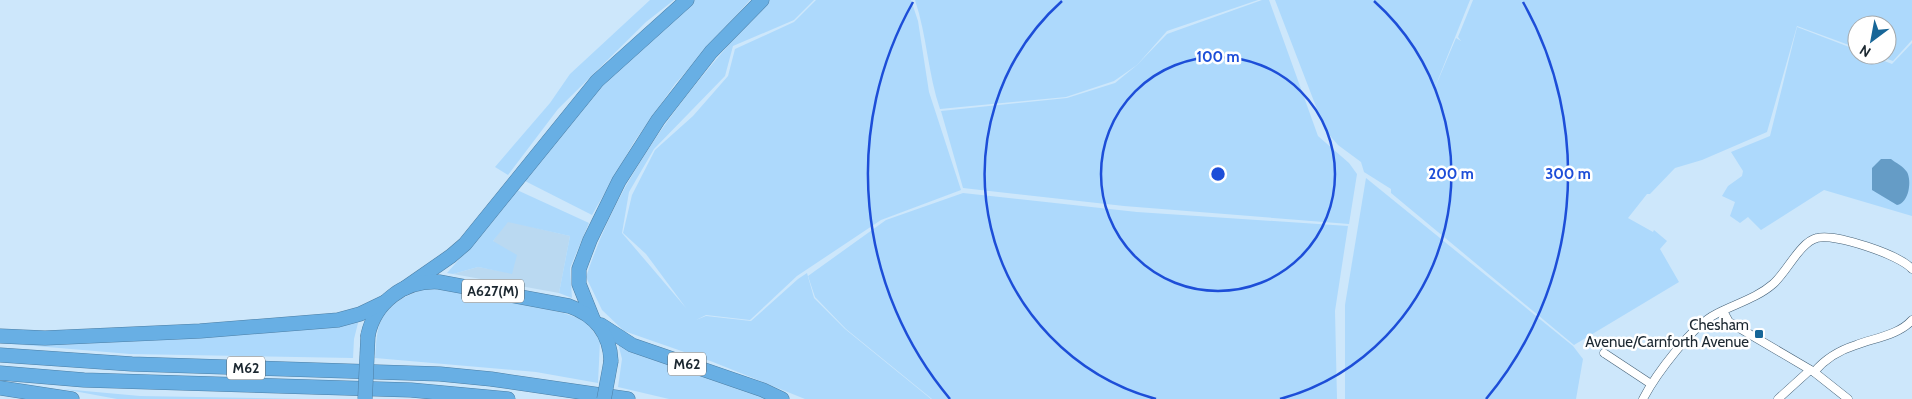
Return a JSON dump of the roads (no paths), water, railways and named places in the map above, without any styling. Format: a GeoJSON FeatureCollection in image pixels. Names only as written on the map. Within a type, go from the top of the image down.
{"type":"FeatureCollection","features":[{"type":"Feature","properties":{"kind":"highway","name":"A627(M)"},"geometry":{"type":"LineString","coordinates":[[365,399],[368,335],[374,317],[385,302],[451,256],[480,227],[529,163],[597,81],[653,28],[687,0]]}},
{"type":"Feature","properties":{"kind":"highway"},"geometry":{"type":"LineString","coordinates":[[604,399],[611,361],[606,336],[595,321],[583,296],[579,276],[581,262],[619,181],[658,120],[712,52],[762,0]]}},
{"type":"Feature","properties":{"kind":"highway","name":"A627(M)"},"geometry":{"type":"LineString","coordinates":[[405,288],[427,282],[445,282],[570,306],[595,321]]}},
{"type":"Feature","properties":{"kind":"highway"},"geometry":{"type":"LineString","coordinates":[[0,336],[45,338],[132,334],[338,320],[360,314],[385,302]]}},
{"type":"Feature","properties":{"kind":"highway","name":"M62"},"geometry":{"type":"LineString","coordinates":[[595,321],[632,345],[763,390],[782,399]]}},
{"type":"Feature","properties":{"kind":"highway","name":"M62"},"geometry":{"type":"LineString","coordinates":[[0,355],[151,365],[431,374],[491,379],[628,399]]}},
{"type":"Feature","properties":{"kind":"highway","name":"M62"},"geometry":{"type":"LineString","coordinates":[[0,373],[84,380],[411,390],[508,399]]}},
{"type":"Feature","properties":{"kind":"highway"},"geometry":{"type":"LineString","coordinates":[[0,388],[72,399]]}},
{"type":"Feature","properties":{"kind":"street"},"geometry":{"type":"LineString","coordinates":[[1643,399],[1651,384],[1699,325],[1722,311],[1772,286],[1786,271],[1806,243],[1815,238],[1827,236],[1896,257],[1906,262],[1912,269]]}},
{"type":"Feature","properties":{"kind":"street"},"geometry":{"type":"LineString","coordinates":[[1722,311],[1729,322],[1812,371],[1848,399]]}},
{"type":"Feature","properties":{"kind":"street"},"geometry":{"type":"LineString","coordinates":[[1778,399],[1828,358],[1853,346],[1901,330],[1912,320]]}},
{"type":"Feature","properties":{"kind":"street"},"geometry":{"type":"LineString","coordinates":[[1604,353],[1651,384]]}},
{"type":"Feature","properties":{"kind":"place","name":"Chesham Avenue/Carnforth Avenue"},"geometry":{"type":"Point","coordinates":[1759,334]}}]}
